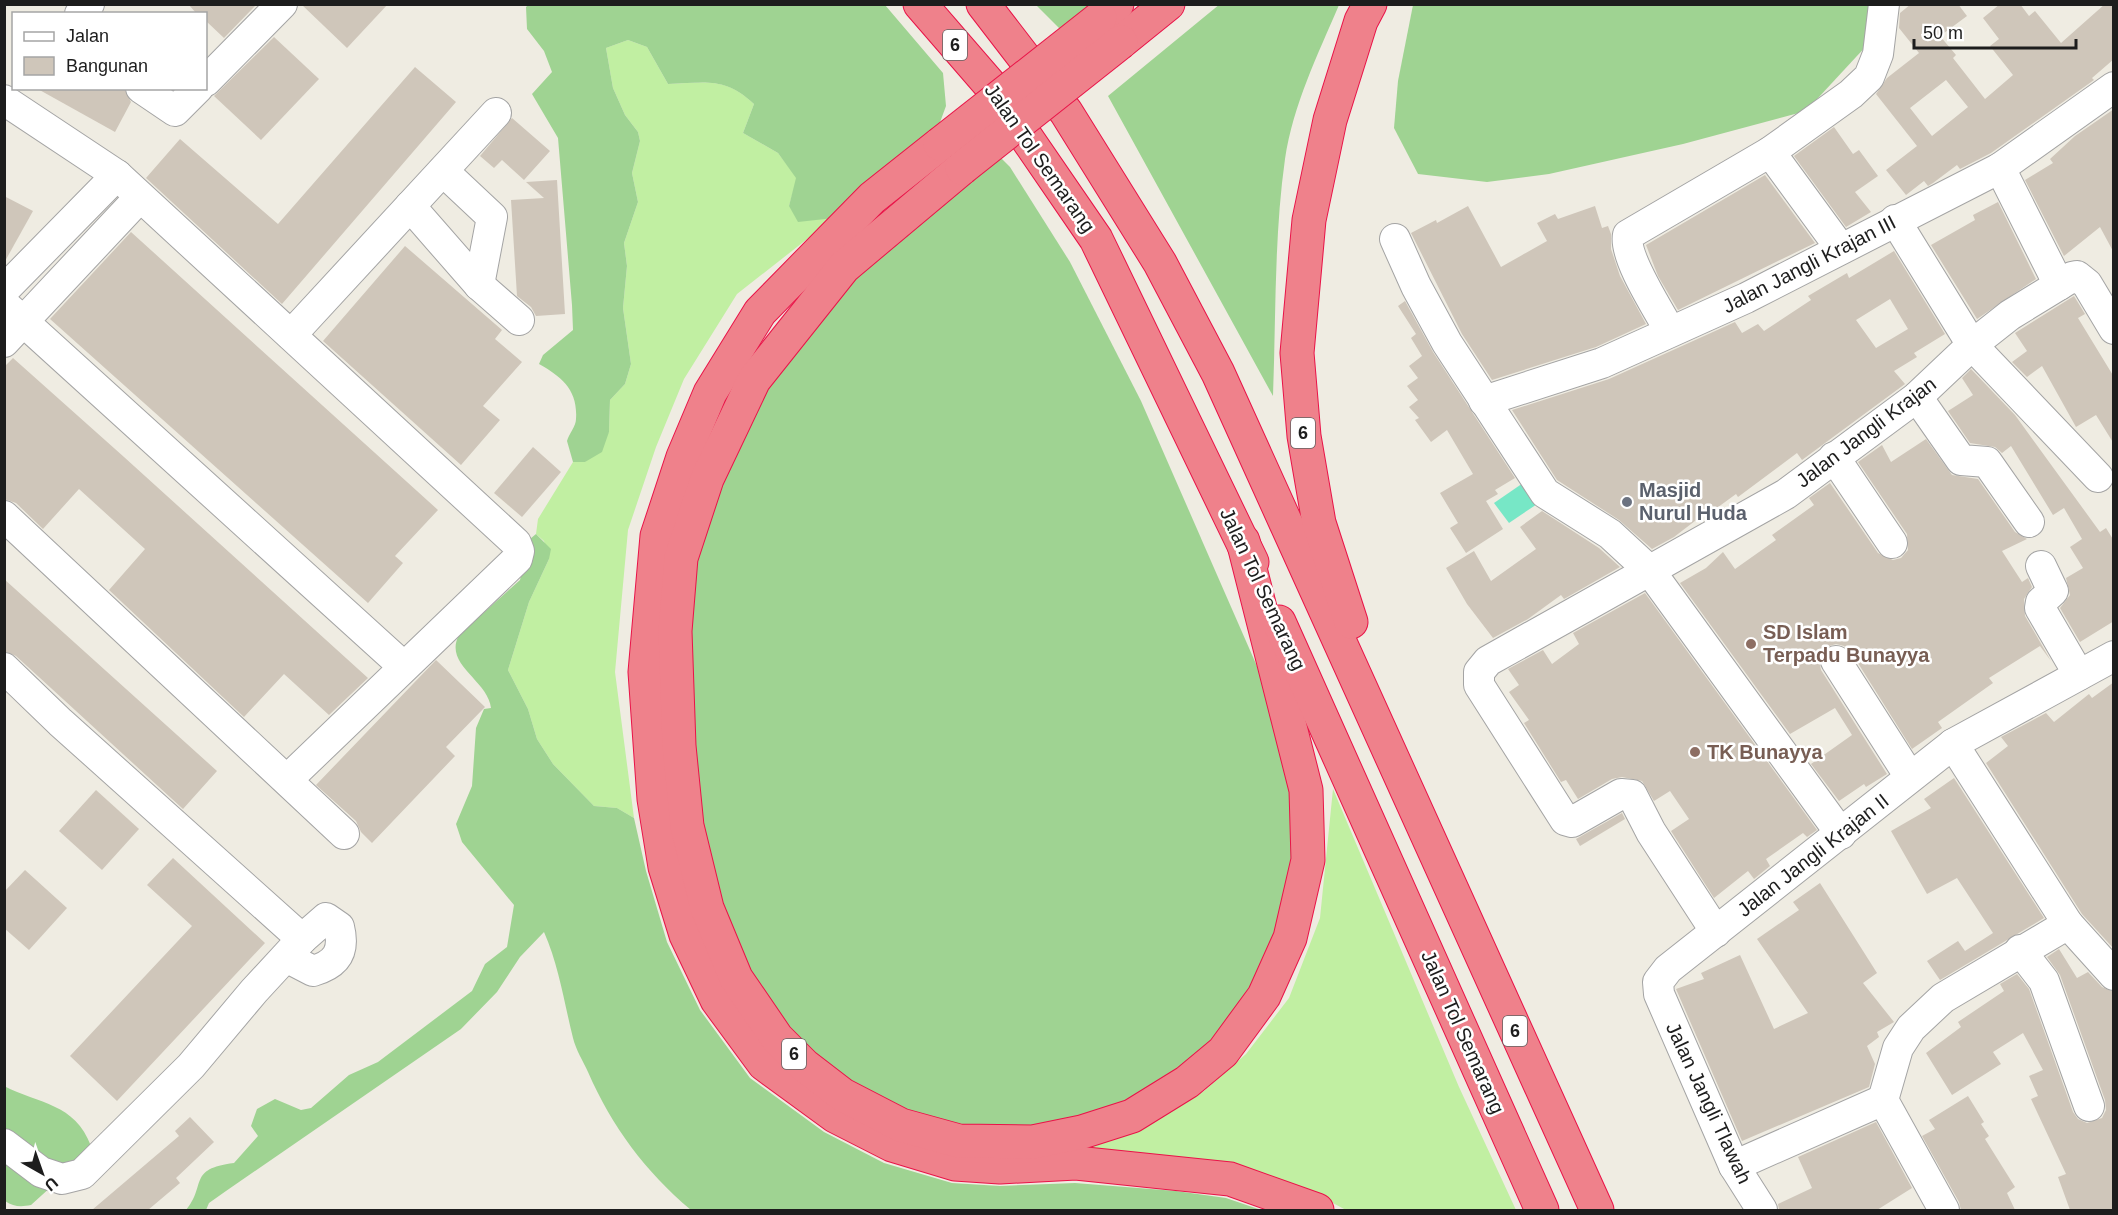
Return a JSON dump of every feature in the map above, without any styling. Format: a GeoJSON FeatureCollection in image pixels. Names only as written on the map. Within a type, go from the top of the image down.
{"type":"FeatureCollection","features":[{"type":"Feature","properties":{"kind":"highway","name":"Jalan Tol Semarang"},"geometry":{"type":"LineString","coordinates":[[920,4],[991,86],[1096,239],[1243,541],[1542,1210]]}},
{"type":"Feature","properties":{"kind":"highway","name":"6"},"geometry":{"type":"LineString","coordinates":[[982,4],[1066,112],[1160,262],[1218,373],[1597,1210]]}},
{"type":"Feature","properties":{"kind":"highway","name":"6"},"geometry":{"type":"LineString","coordinates":[[1168,4],[1113,21],[940,144],[872,198],[760,312],[710,393],[684,457],[657,536],[645,684],[654,799],[665,867],[686,935],[717,1000],[764,1064],[835,1116],[892,1144],[955,1164],[1000,1167],[1076,1163],[1230,1179],[1317,1210]]}},
{"type":"Feature","properties":{"kind":"highway","name":"6"},"geometry":{"type":"LineString","coordinates":[[1370,4],[1361,21],[1330,120],[1309,219],[1297,353],[1304,436],[1319,523],[1340,593],[1433,851]]}},
{"type":"Feature","properties":{"kind":"highway","name":"6"},"geometry":{"type":"LineString","coordinates":[[1113,21],[962,168],[844,267],[754,380],[707,479],[681,558],[675,631],[679,746],[687,826],[707,908],[736,978],[777,1038],[804,1065],[843,1095],[901,1125],[959,1141],[1033,1142],[1082,1132],[1132,1116],[1187,1082],[1223,1052],[1264,996],[1290,938],[1308,860],[1306,790],[1243,541]]}},
{"type":"Feature","properties":{"kind":"street"},"geometry":{"type":"LineString","coordinates":[[207,80],[282,4]]}},
{"type":"Feature","properties":{"kind":"street"},"geometry":{"type":"LineString","coordinates":[[1670,331],[1638,269],[1630,249],[1628,235],[1770,152],[1851,94],[1869,77],[1883,31],[1884,4]]}},
{"type":"Feature","properties":{"kind":"street","name":"Jalan Jangli Krajan III"},"geometry":{"type":"LineString","coordinates":[[1484,400],[1602,363],[1746,298],[2000,168],[2114,87]]}},
{"type":"Feature","properties":{"kind":"street"},"geometry":{"type":"LineString","coordinates":[[144,90],[176,111],[196,90]]}},
{"type":"Feature","properties":{"kind":"street"},"geometry":{"type":"LineString","coordinates":[[4,100],[117,175],[516,543],[519,551],[517,559],[403,666],[288,779]]}},
{"type":"Feature","properties":{"kind":"street"},"geometry":{"type":"LineString","coordinates":[[291,335],[496,113]]}},
{"type":"Feature","properties":{"kind":"street"},"geometry":{"type":"LineString","coordinates":[[1770,152],[1841,249]]}},
{"type":"Feature","properties":{"kind":"street"},"geometry":{"type":"LineString","coordinates":[[2000,168],[2059,285]]}},
{"type":"Feature","properties":{"kind":"street"},"geometry":{"type":"LineString","coordinates":[[443,171],[492,217],[479,285]]}},
{"type":"Feature","properties":{"kind":"street"},"geometry":{"type":"LineString","coordinates":[[4,290],[117,175]]}},
{"type":"Feature","properties":{"kind":"street"},"geometry":{"type":"LineString","coordinates":[[140,196],[11,322],[403,666]]}},
{"type":"Feature","properties":{"kind":"street"},"geometry":{"type":"LineString","coordinates":[[410,206],[479,285],[519,320]]}},
{"type":"Feature","properties":{"kind":"street"},"geometry":{"type":"LineString","coordinates":[[1895,220],[1972,345],[2098,477]]}},
{"type":"Feature","properties":{"kind":"street"},"geometry":{"type":"LineString","coordinates":[[1395,239],[1430,314],[1545,493],[1610,534],[1650,572],[1841,834]]}},
{"type":"Feature","properties":{"kind":"street","name":"Jalan Jangli Krajan"},"geometry":{"type":"LineString","coordinates":[[1716,932],[1651,832],[1632,795],[1622,794],[1572,822],[1565,820],[1479,685],[1479,672],[1488,661],[1755,513],[1917,397],[1972,345],[2010,315],[2072,277],[2082,278],[2114,329]]}},
{"type":"Feature","properties":{"kind":"street"},"geometry":{"type":"LineString","coordinates":[[1917,397],[1961,460],[1987,462],[2029,522]]}},
{"type":"Feature","properties":{"kind":"street"},"geometry":{"type":"LineString","coordinates":[[1834,457],[1892,543]]}},
{"type":"Feature","properties":{"kind":"street"},"geometry":{"type":"LineString","coordinates":[[4,516],[288,779],[344,834]]}},
{"type":"Feature","properties":{"kind":"street"},"geometry":{"type":"LineString","coordinates":[[2041,566],[2053,591],[2041,602],[2040,608],[2079,675]]}},
{"type":"Feature","properties":{"kind":"street","name":"Jalan Jangli Krajan II"},"geometry":{"type":"LineString","coordinates":[[1659,994],[1658,982],[1668,969],[1953,744],[2114,656]]}},
{"type":"Feature","properties":{"kind":"street"},"geometry":{"type":"LineString","coordinates":[[1836,661],[1910,777]]}},
{"type":"Feature","properties":{"kind":"street"},"geometry":{"type":"LineString","coordinates":[[4,668],[294,948],[191,1066],[82,1174],[62,1179],[41,1172],[4,1144]]}},
{"type":"Feature","properties":{"kind":"street"},"geometry":{"type":"LineString","coordinates":[[1953,744],[2068,924],[2114,975]]}},
{"type":"Feature","properties":{"kind":"street"},"geometry":{"type":"LineString","coordinates":[[1944,1210],[1883,1100],[1898,1048],[1911,1028],[1943,998],[2020,950],[2068,924]]}},
{"type":"Feature","properties":{"kind":"street"},"geometry":{"type":"LineString","coordinates":[[2020,950],[2044,981],[2089,1106]]}},
{"type":"Feature","properties":{"kind":"street","name":"Jalan Jangli Tlawah"},"geometry":{"type":"LineString","coordinates":[[1659,994],[1734,1166],[1762,1210]]}},
{"type":"Feature","properties":{"kind":"street"},"geometry":{"type":"LineString","coordinates":[[1734,1166],[1883,1100]]}},
{"type":"Feature","properties":{"kind":"green space"},"geometry":{"type":"Polygon","coordinates":[[[529,4],[885,5],[943,73],[946,106],[939,125],[834,218],[798,222],[789,206],[796,178],[778,153],[743,133],[754,104],[743,95],[723,85],[714,83],[668,84],[647,47],[628,40],[606,48],[613,88],[625,115],[638,132],[640,141],[632,173],[638,202],[624,243],[627,266],[623,308],[631,364],[625,384],[610,400],[609,432],[602,452],[585,462],[573,462],[567,441],[576,419],[576,409],[571,392],[561,379],[539,364],[543,355],[573,330],[558,138],[532,94],[552,72],[544,51],[527,29],[526,7],[529,4]]]}},
{"type":"Feature","properties":{"kind":"green space"},"geometry":{"type":"Polygon","coordinates":[[[1220,4],[1339,5],[1300,99],[1285,159],[1277,247],[1273,396],[1108,96],[1220,4]]]}},
{"type":"Feature","properties":{"kind":"green space"},"geometry":{"type":"Polygon","coordinates":[[[1036,5],[1093,5],[1061,30],[1036,5]]]}},
{"type":"Feature","properties":{"kind":"green space"},"geometry":{"type":"Polygon","coordinates":[[[1413,5],[1869,5],[1869,43],[1806,111],[1683,144],[1549,174],[1487,182],[1418,174],[1394,128],[1398,81],[1413,5]]]}},
{"type":"Feature","properties":{"kind":"green space"},"geometry":{"type":"Polygon","coordinates":[[[628,40],[647,47],[668,84],[714,83],[724,85],[754,104],[743,133],[778,153],[797,178],[789,206],[834,218],[737,294],[684,379],[656,447],[628,530],[615,672],[634,818],[617,808],[594,806],[553,764],[537,739],[528,709],[508,670],[529,602],[549,559],[544,541],[536,534],[538,519],[573,462],[585,462],[609,432],[610,400],[625,384],[631,364],[623,308],[627,266],[624,243],[638,202],[632,173],[640,141],[638,132],[625,115],[613,88],[606,48],[628,40]]]}},
{"type":"Feature","properties":{"kind":"green space"},"geometry":{"type":"Polygon","coordinates":[[[1000,157],[1010,167],[1070,262],[1141,401],[1270,696],[1295,792],[1297,859],[1279,934],[1254,990],[1214,1044],[1128,1105],[1032,1131],[960,1130],[905,1114],[849,1085],[812,1056],[746,972],[718,904],[698,824],[686,631],[692,561],[717,483],[764,386],[853,274],[1000,157]]]}},
{"type":"Feature","properties":{"kind":"green space"},"geometry":{"type":"Polygon","coordinates":[[[1532,477],[1546,498],[1509,523],[1494,503],[1532,477]]]}},
{"type":"Feature","properties":{"kind":"green space"},"geometry":{"type":"Polygon","coordinates":[[[536,534],[551,549],[549,559],[529,602],[508,670],[528,709],[537,739],[553,764],[594,806],[617,808],[634,818],[646,871],[667,942],[700,1010],[750,1078],[824,1132],[884,1163],[952,1183],[1000,1186],[1075,1183],[1176,1191],[1226,1198],[1261,1210],[691,1210],[659,1180],[631,1147],[597,1092],[574,1042],[557,971],[544,932],[520,957],[497,992],[461,1029],[209,1203],[206,1210],[186,1210],[204,1174],[210,1169],[234,1163],[258,1136],[251,1126],[257,1109],[275,1099],[301,1110],[311,1108],[349,1075],[378,1062],[472,991],[485,964],[507,947],[514,905],[462,842],[456,824],[472,786],[476,728],[484,709],[491,708],[482,689],[461,664],[456,646],[459,635],[520,580],[530,539],[536,534]]]}},
{"type":"Feature","properties":{"kind":"green space"},"geometry":{"type":"Polygon","coordinates":[[[1333,789],[1459,1087],[1516,1210],[1346,1210],[1329,1201],[1067,1155],[1204,1091],[1246,1054],[1289,998],[1320,918],[1333,789]]]}},
{"type":"Feature","properties":{"kind":"green space"},"geometry":{"type":"Polygon","coordinates":[[[4,1086],[66,1113],[76,1121],[91,1146],[74,1166],[31,1205],[18,1206],[5,1201],[4,1086]]]}},
{"type":"Feature","properties":{"kind":"building"},"geometry":{"type":"Polygon","coordinates":[[[188,4],[257,4],[224,38],[207,22],[207,12],[195,12],[188,4]]]}},
{"type":"Feature","properties":{"kind":"building"},"geometry":{"type":"Polygon","coordinates":[[[301,4],[388,4],[347,48],[301,4]]]}},
{"type":"Feature","properties":{"kind":"building"},"geometry":{"type":"Polygon","coordinates":[[[1911,4],[1958,4],[1967,16],[1940,36],[1956,55],[1953,58],[1985,99],[2013,75],[1990,46],[1999,39],[1983,18],[2000,4],[2020,4],[2029,16],[2035,11],[2061,43],[2105,4],[2114,4],[2114,59],[2092,78],[2094,80],[1991,153],[1960,169],[1957,165],[1928,186],[1924,181],[1906,195],[1886,170],[1917,146],[1876,94],[1887,78],[1919,53],[1899,28],[1900,13],[1911,4]],[[1946,80],[1910,108],[1932,136],[1968,107],[1946,80]]]}},
{"type":"Feature","properties":{"kind":"building"},"geometry":{"type":"Polygon","coordinates":[[[274,37],[319,79],[261,140],[214,96],[274,37]]]}},
{"type":"Feature","properties":{"kind":"building"},"geometry":{"type":"Polygon","coordinates":[[[415,67],[456,102],[282,304],[146,178],[180,139],[278,224],[415,67]]]}},
{"type":"Feature","properties":{"kind":"building"},"geometry":{"type":"Polygon","coordinates":[[[40,90],[125,90],[131,102],[115,132],[40,90]]]}},
{"type":"Feature","properties":{"kind":"building"},"geometry":{"type":"Polygon","coordinates":[[[2114,109],[2114,253],[2100,227],[2064,256],[2025,180],[2053,163],[2050,159],[2075,136],[2114,109]]]}},
{"type":"Feature","properties":{"kind":"building"},"geometry":{"type":"Polygon","coordinates":[[[512,118],[550,151],[524,180],[502,160],[494,168],[480,156],[512,118]]]}},
{"type":"Feature","properties":{"kind":"building"},"geometry":{"type":"Polygon","coordinates":[[[1834,127],[1853,154],[1859,150],[1878,176],[1855,192],[1871,212],[1846,227],[1794,156],[1834,127]]]}},
{"type":"Feature","properties":{"kind":"building"},"geometry":{"type":"Polygon","coordinates":[[[1765,175],[1815,243],[1678,310],[1658,276],[1646,245],[1765,175]]]}},
{"type":"Feature","properties":{"kind":"building"},"geometry":{"type":"Polygon","coordinates":[[[557,180],[565,314],[536,316],[531,307],[517,296],[511,200],[544,198],[526,182],[557,180]]]}},
{"type":"Feature","properties":{"kind":"building"},"geometry":{"type":"Polygon","coordinates":[[[4,196],[33,211],[4,263],[4,196]]]}},
{"type":"Feature","properties":{"kind":"building"},"geometry":{"type":"Polygon","coordinates":[[[1998,202],[2036,279],[1977,319],[1931,245],[1975,220],[1973,215],[1998,202]]]}},
{"type":"Feature","properties":{"kind":"building"},"geometry":{"type":"Polygon","coordinates":[[[1468,206],[1501,267],[1547,241],[1537,223],[1555,214],[1558,219],[1595,206],[1602,228],[1608,226],[1611,234],[1611,249],[1620,276],[1646,324],[1596,347],[1492,380],[1462,334],[1411,233],[1436,220],[1437,223],[1468,206]]]}},
{"type":"Feature","properties":{"kind":"building"},"geometry":{"type":"Polygon","coordinates":[[[131,232],[438,510],[395,556],[403,563],[368,603],[50,319],[131,232]]]}},
{"type":"Feature","properties":{"kind":"building"},"geometry":{"type":"Polygon","coordinates":[[[405,246],[502,330],[495,339],[522,362],[483,406],[500,420],[461,465],[323,341],[405,246]]]}},
{"type":"Feature","properties":{"kind":"building"},"geometry":{"type":"Polygon","coordinates":[[[1894,251],[1945,334],[1914,353],[1917,357],[1894,371],[1905,384],[1802,460],[1797,453],[1738,497],[1736,494],[1710,513],[1708,511],[1674,537],[1652,549],[1619,520],[1557,480],[1512,410],[1609,379],[1735,322],[1742,333],[1758,324],[1764,331],[1811,300],[1808,296],[1847,273],[1849,278],[1894,251]],[[1890,299],[1856,320],[1876,348],[1908,329],[1890,299]]]}},
{"type":"Feature","properties":{"kind":"building"},"geometry":{"type":"Polygon","coordinates":[[[2074,296],[2085,314],[2078,318],[2114,377],[2114,444],[2096,415],[2076,427],[2042,366],[2027,377],[2012,362],[2027,351],[2015,333],[2074,296]]]}},
{"type":"Feature","properties":{"kind":"building"},"geometry":{"type":"Polygon","coordinates":[[[1405,301],[1433,352],[1515,478],[1495,490],[1498,494],[1486,501],[1503,529],[1466,553],[1450,528],[1458,523],[1440,493],[1473,474],[1447,430],[1431,442],[1415,420],[1419,418],[1409,407],[1418,400],[1407,386],[1418,378],[1409,366],[1422,356],[1411,338],[1416,334],[1398,306],[1405,301]]]}},
{"type":"Feature","properties":{"kind":"building"},"geometry":{"type":"Polygon","coordinates":[[[13,358],[368,678],[329,715],[284,674],[244,717],[109,590],[145,549],[79,489],[43,529],[16,503],[4,499],[4,367],[13,358]]]}},
{"type":"Feature","properties":{"kind":"building"},"geometry":{"type":"Polygon","coordinates":[[[1971,369],[2015,415],[2100,532],[2106,528],[2114,541],[2114,621],[2080,642],[2060,608],[2070,595],[2066,578],[2083,568],[2070,547],[2082,539],[2064,508],[2053,515],[2011,446],[2002,453],[1995,447],[1970,443],[1948,411],[1973,395],[1962,378],[1971,369]]]}},
{"type":"Feature","properties":{"kind":"building"},"geometry":{"type":"Polygon","coordinates":[[[1926,439],[1952,475],[1978,479],[2015,532],[2027,539],[2002,551],[2022,582],[2028,578],[2032,587],[2024,599],[2025,616],[2051,661],[2040,646],[1989,678],[1993,683],[1938,722],[1942,728],[1912,749],[1851,652],[1844,646],[1836,644],[1826,647],[1819,661],[1821,670],[1887,774],[1866,787],[1864,784],[1839,801],[1811,764],[1852,735],[1835,708],[1790,734],[1680,583],[1706,568],[1723,552],[1735,569],[1776,540],[1772,535],[1814,505],[1809,498],[1830,483],[1878,553],[1893,560],[1901,558],[1908,550],[1907,534],[1858,462],[1882,445],[1891,462],[1926,439]]]}},
{"type":"Feature","properties":{"kind":"building"},"geometry":{"type":"Polygon","coordinates":[[[533,447],[561,472],[522,517],[494,493],[533,447]]]}},
{"type":"Feature","properties":{"kind":"building"},"geometry":{"type":"Polygon","coordinates":[[[1542,511],[1599,548],[1620,567],[1564,599],[1561,595],[1528,619],[1493,638],[1467,604],[1446,568],[1474,551],[1491,581],[1536,549],[1520,527],[1542,511]]]}},
{"type":"Feature","properties":{"kind":"building"},"geometry":{"type":"Polygon","coordinates":[[[4,579],[217,771],[183,809],[16,656],[4,651],[4,579]]]}},
{"type":"Feature","properties":{"kind":"building"},"geometry":{"type":"Polygon","coordinates":[[[1645,593],[1817,830],[1807,837],[1803,833],[1766,859],[1770,866],[1754,879],[1748,871],[1714,898],[1671,831],[1689,819],[1670,791],[1654,801],[1642,781],[1622,777],[1612,779],[1578,799],[1566,780],[1561,782],[1524,723],[1529,720],[1509,692],[1519,685],[1508,669],[1543,650],[1552,664],[1579,644],[1573,633],[1645,593]]]}},
{"type":"Feature","properties":{"kind":"building"},"geometry":{"type":"Polygon","coordinates":[[[436,660],[485,707],[446,747],[455,756],[372,843],[361,832],[356,821],[316,785],[436,660]]]}},
{"type":"Feature","properties":{"kind":"building"},"geometry":{"type":"Polygon","coordinates":[[[2114,682],[2114,949],[2082,914],[1986,763],[2008,746],[2001,737],[2046,713],[2054,722],[2089,694],[2092,698],[2114,682]]]}},
{"type":"Feature","properties":{"kind":"building"},"geometry":{"type":"Polygon","coordinates":[[[1954,778],[2044,918],[1940,980],[1927,961],[1958,941],[1965,951],[1993,933],[1957,878],[1927,894],[1891,831],[1931,808],[1924,799],[1954,778]]]}},
{"type":"Feature","properties":{"kind":"building"},"geometry":{"type":"Polygon","coordinates":[[[96,790],[139,829],[102,870],[59,831],[96,790]]]}},
{"type":"Feature","properties":{"kind":"building"},"geometry":{"type":"Polygon","coordinates":[[[1622,813],[1625,819],[1580,846],[1576,839],[1622,813]]]}},
{"type":"Feature","properties":{"kind":"building"},"geometry":{"type":"Polygon","coordinates":[[[173,858],[265,943],[117,1101],[70,1056],[192,926],[147,885],[173,858]]]}},
{"type":"Feature","properties":{"kind":"building"},"geometry":{"type":"Polygon","coordinates":[[[25,870],[67,908],[29,950],[4,928],[4,892],[25,870]]]}},
{"type":"Feature","properties":{"kind":"building"},"geometry":{"type":"Polygon","coordinates":[[[1820,883],[1877,973],[1863,983],[1894,1022],[1877,1032],[1879,1037],[1867,1046],[1875,1064],[1869,1087],[1742,1141],[1676,989],[1704,979],[1701,973],[1740,955],[1774,1029],[1808,1013],[1757,939],[1799,910],[1793,902],[1820,883]]]}},
{"type":"Feature","properties":{"kind":"building"},"geometry":{"type":"Polygon","coordinates":[[[2059,949],[2077,978],[2088,972],[2102,987],[2114,992],[2114,1210],[2070,1210],[2058,1177],[2066,1174],[2031,1099],[2038,1096],[2029,1076],[2043,1070],[2023,1033],[1993,1052],[2001,1064],[1952,1095],[1926,1053],[1961,1027],[1958,1022],[2004,991],[2000,984],[2017,974],[2029,989],[2073,1112],[2078,1119],[2087,1123],[2102,1118],[2106,1110],[2105,1100],[2060,975],[2047,957],[2059,949]]]}},
{"type":"Feature","properties":{"kind":"building"},"geometry":{"type":"Polygon","coordinates":[[[1968,1096],[1984,1122],[1981,1124],[1989,1136],[1985,1139],[2015,1187],[2007,1193],[2015,1210],[1961,1210],[1959,1202],[1922,1136],[1935,1129],[1929,1120],[1968,1096]]]}},
{"type":"Feature","properties":{"kind":"building"},"geometry":{"type":"Polygon","coordinates":[[[190,1117],[214,1142],[176,1178],[180,1183],[148,1210],[92,1210],[179,1136],[175,1131],[190,1117]]]}},
{"type":"Feature","properties":{"kind":"building"},"geometry":{"type":"Polygon","coordinates":[[[1876,1122],[1912,1188],[1877,1210],[1779,1210],[1778,1204],[1812,1188],[1798,1157],[1876,1122]]]}},
{"type":"Feature","properties":{"kind":"place","name":"Masjid Nurul Huda"},"geometry":{"type":"Point","coordinates":[1627,502]}},
{"type":"Feature","properties":{"kind":"place","name":"SD Islam Terpadu Bunayya"},"geometry":{"type":"Point","coordinates":[1751,644]}},
{"type":"Feature","properties":{"kind":"place","name":"TK Bunayya"},"geometry":{"type":"Point","coordinates":[1695,752]}}]}
